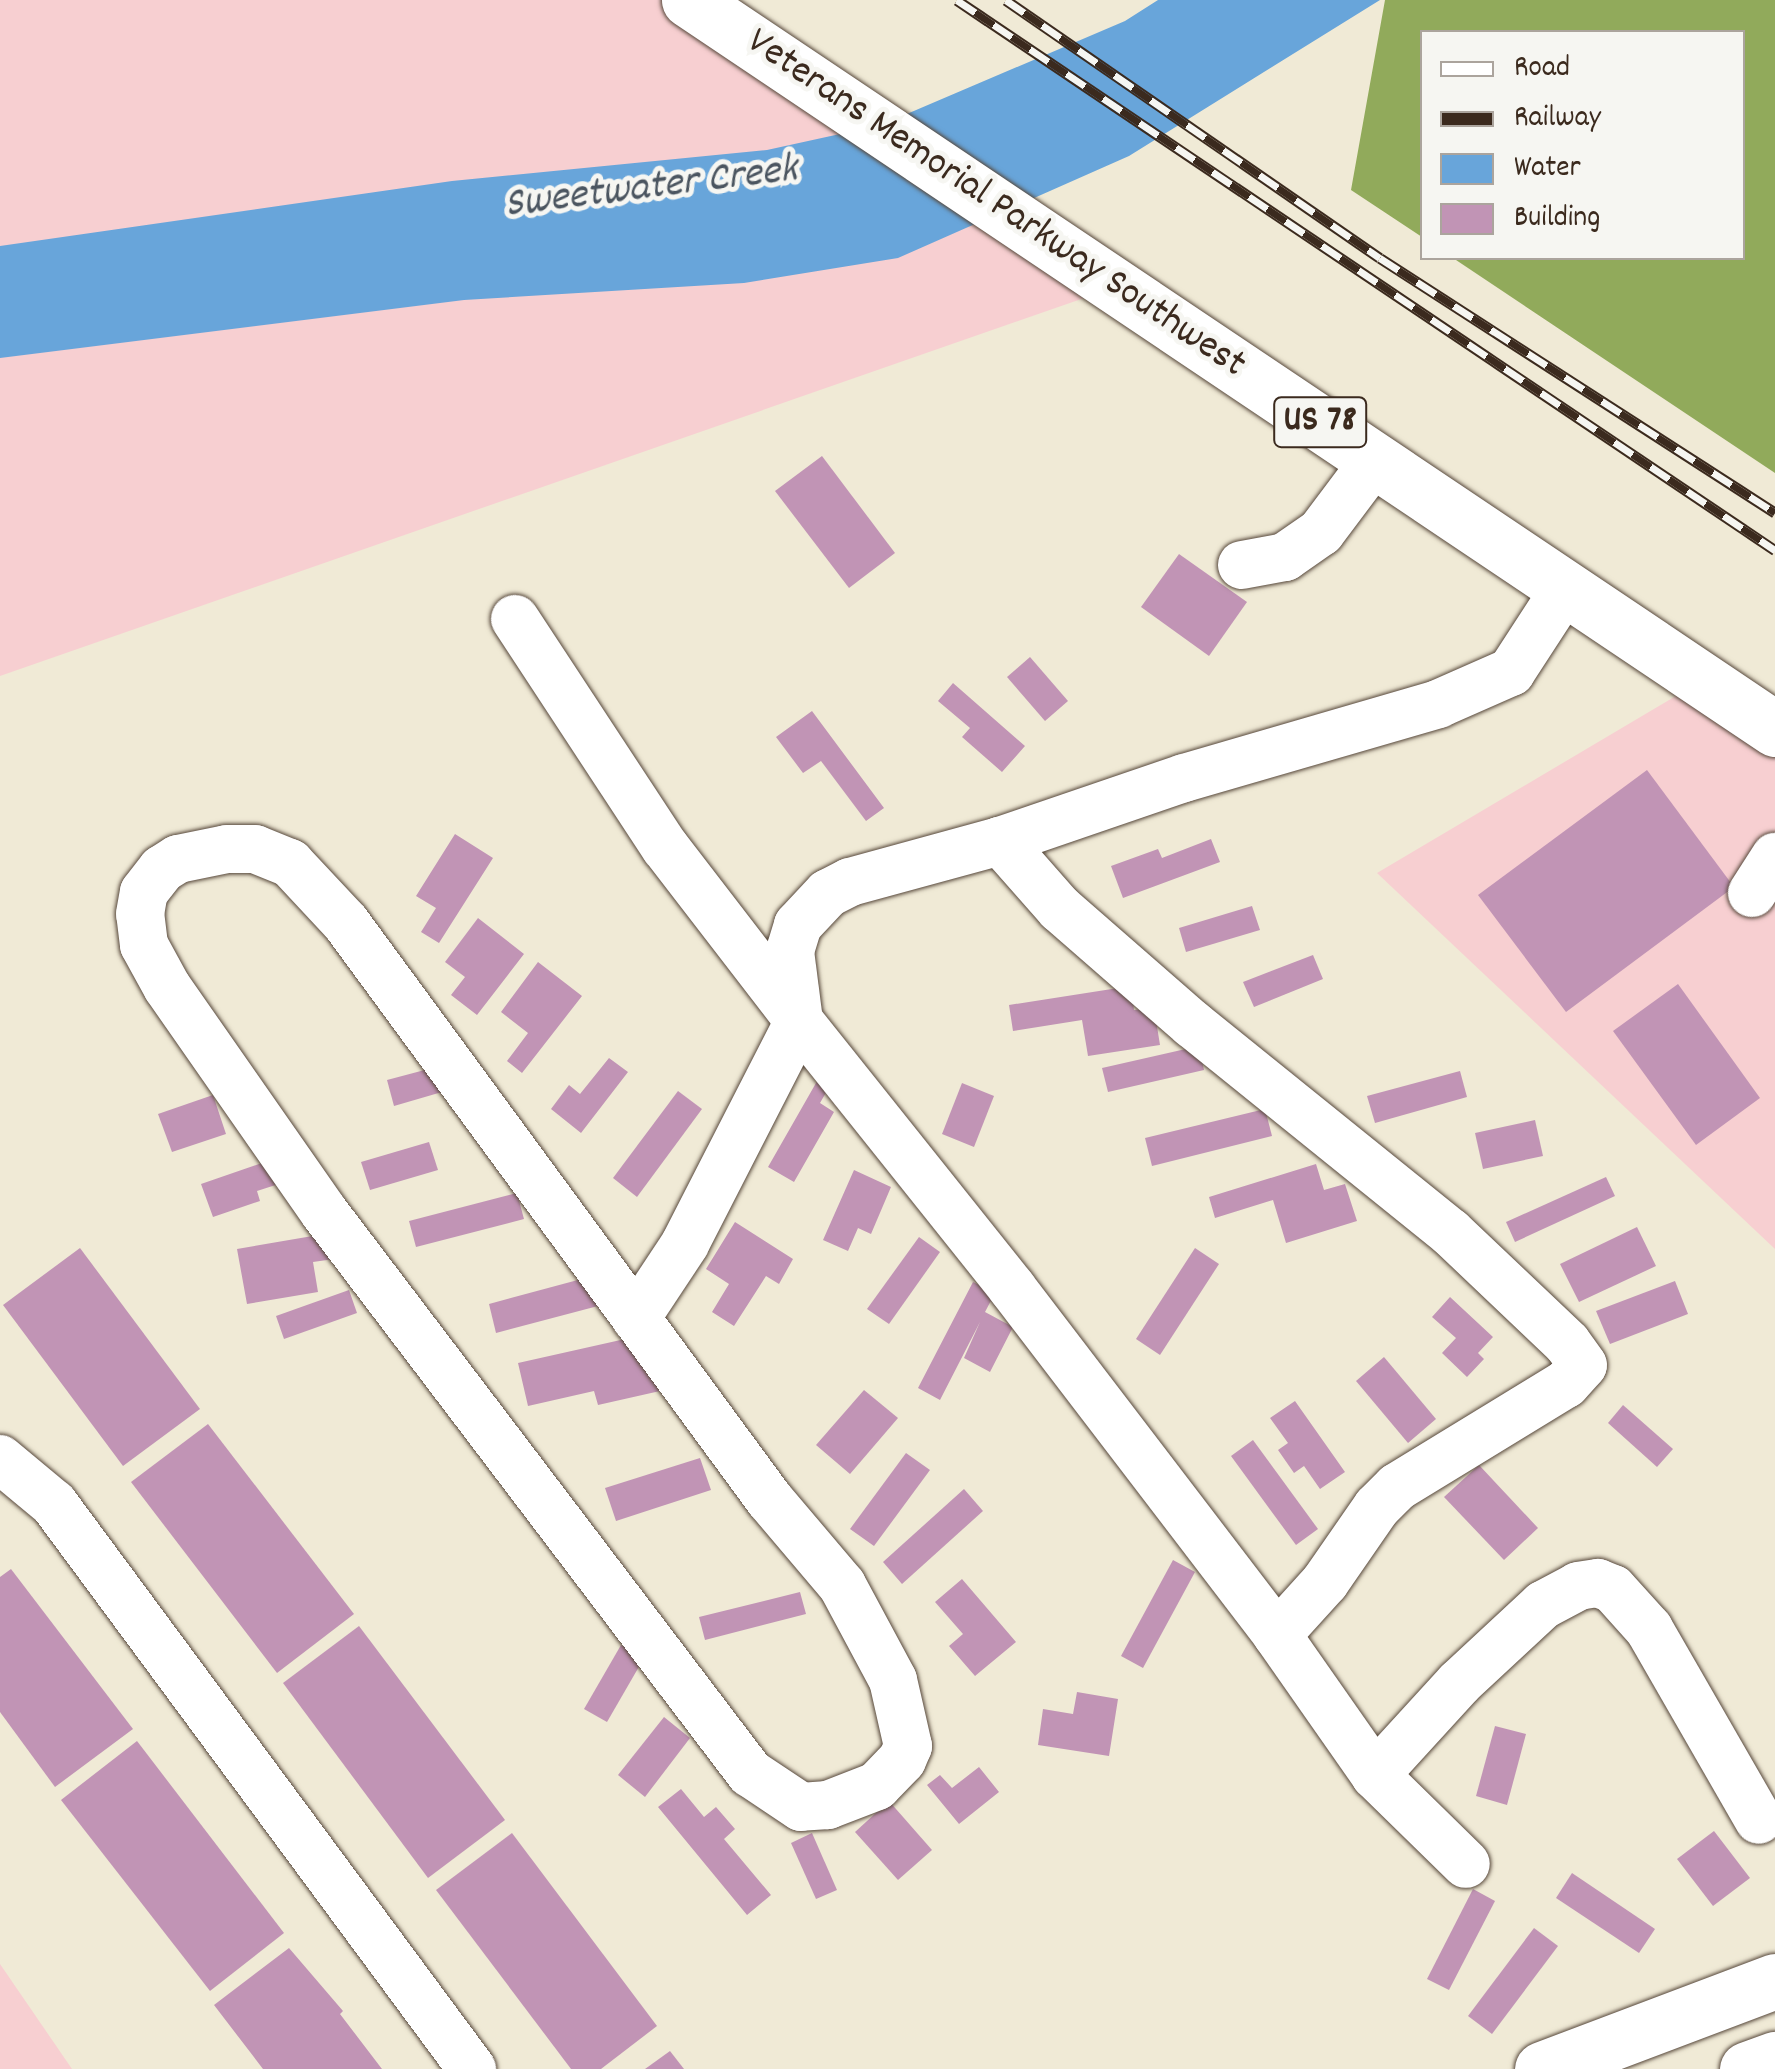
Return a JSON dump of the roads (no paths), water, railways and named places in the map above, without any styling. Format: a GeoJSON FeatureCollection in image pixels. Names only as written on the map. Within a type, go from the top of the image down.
{"type":"FeatureCollection","features":[{"type":"Feature","properties":{"kind":"main road","name":"Veterans Memorial Parkway Southwest"},"geometry":{"type":"LineString","coordinates":[[701,8],[1775,729]]}},
{"type":"Feature","properties":{"kind":"main road"},"geometry":{"type":"LineString","coordinates":[[1542,2069],[1775,1981]]}},
{"type":"Feature","properties":{"kind":"main road"},"geometry":{"type":"LineString","coordinates":[[1748,2069],[1775,2059]]}},
{"type":"Feature","properties":{"kind":"street"},"geometry":{"type":"LineString","coordinates":[[1242,565],[1285,558],[1321,532],[1375,460]]}},
{"type":"Feature","properties":{"kind":"street"},"geometry":{"type":"LineString","coordinates":[[636,1318],[685,1244],[799,1021],[790,951],[798,925],[828,894],[850,882],[1000,841],[1184,778],[1438,704],[1511,672],[1565,589]]}},
{"type":"Feature","properties":{"kind":"street"},"geometry":{"type":"LineString","coordinates":[[515,619],[665,847],[1012,1288],[1277,1636],[1375,1775],[1466,1864]]}},
{"type":"Feature","properties":{"kind":"street"},"geometry":{"type":"LineString","coordinates":[[1000,841],[1060,908],[1192,1024],[1450,1232],[1567,1343],[1583,1365],[1566,1384],[1397,1487],[1377,1507],[1325,1582],[1277,1636]]}},
{"type":"Feature","properties":{"kind":"street"},"geometry":{"type":"LineString","coordinates":[[256,849],[290,863],[309,881],[420,1019],[489,1122],[636,1318],[769,1498],[842,1585],[893,1680],[908,1746],[892,1773],[854,1797],[801,1807],[750,1774],[712,1729],[578,1542],[324,1212],[167,987],[144,945],[140,914],[144,892],[162,868],[178,858],[256,849]]}},
{"type":"Feature","properties":{"kind":"street"},"geometry":{"type":"LineString","coordinates":[[0,1459],[54,1504],[472,2069]]}},
{"type":"Feature","properties":{"kind":"street"},"geometry":{"type":"LineString","coordinates":[[1375,1775],[1458,1684],[1543,1605],[1578,1586],[1598,1583],[1613,1590],[1649,1629],[1759,1820]]}},
{"type":"Feature","properties":{"kind":"water","name":"Sweetwater Creek"},"geometry":{"type":"Polygon","coordinates":[[[1158,0],[1380,0],[1129,156],[898,258],[744,283],[464,300],[0,358],[0,246],[452,181],[767,150],[881,125],[1125,21],[1158,0]]]}},
{"type":"Feature","properties":{"kind":"railway"},"geometry":{"type":"LineString","coordinates":[[957,0],[1775,550]]}},
{"type":"Feature","properties":{"kind":"railway"},"geometry":{"type":"LineString","coordinates":[[1006,0],[1380,258],[1775,513]]}}]}
